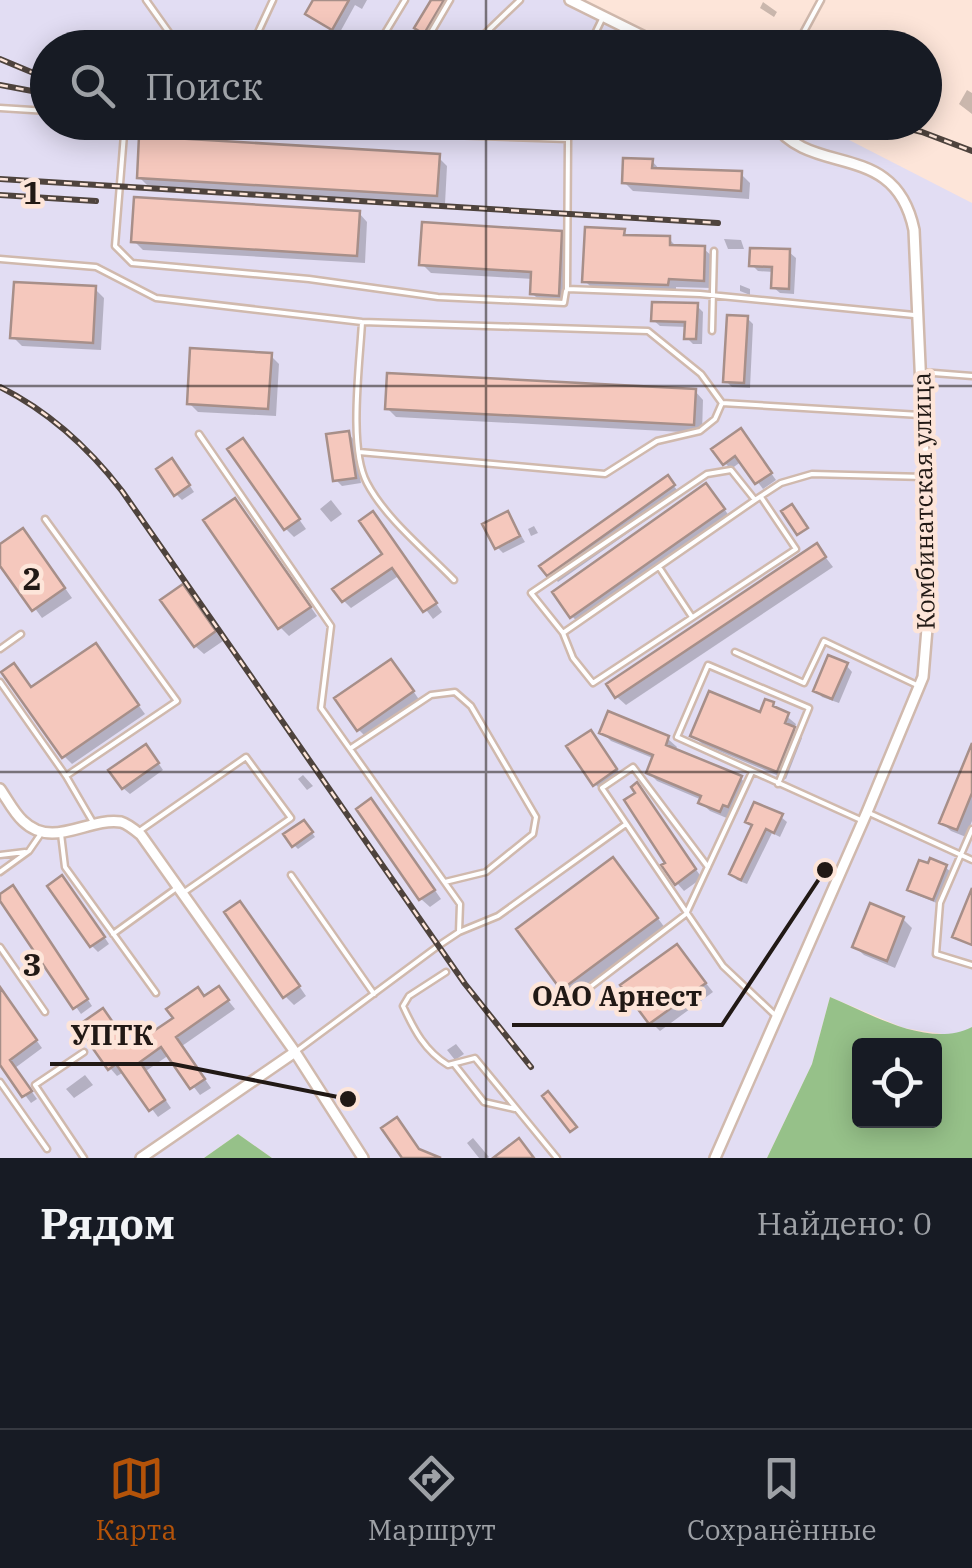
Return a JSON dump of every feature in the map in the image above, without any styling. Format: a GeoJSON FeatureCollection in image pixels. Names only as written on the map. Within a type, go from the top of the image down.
{"type":"FeatureCollection","features":[{"type":"Feature","properties":{"kind":"street"},"geometry":{"type":"LineString","coordinates":[[570,0],[630,30]]}},
{"type":"Feature","properties":{"kind":"street","name":"Комбинатская улица"},"geometry":{"type":"LineString","coordinates":[[715,1158],[919,686],[930,592],[914,230],[904,199],[894,187],[864,165],[824,156],[793,140]]}},
{"type":"Feature","properties":{"kind":"street"},"geometry":{"type":"LineString","coordinates":[[0,789],[24,823],[42,831],[61,834],[94,824],[124,822],[138,832],[295,1052],[363,1158]]}},
{"type":"Feature","properties":{"kind":"street"},"geometry":{"type":"LineString","coordinates":[[142,1158],[295,1052]]}},
{"type":"Feature","properties":{"kind":"lane"},"geometry":{"type":"LineString","coordinates":[[146,0],[167,30]]}},
{"type":"Feature","properties":{"kind":"lane"},"geometry":{"type":"LineString","coordinates":[[259,30],[272,0]]}},
{"type":"Feature","properties":{"kind":"lane"},"geometry":{"type":"LineString","coordinates":[[388,30],[404,0]]}},
{"type":"Feature","properties":{"kind":"lane"},"geometry":{"type":"LineString","coordinates":[[432,30],[450,0]]}},
{"type":"Feature","properties":{"kind":"lane"},"geometry":{"type":"LineString","coordinates":[[488,30],[520,0]]}},
{"type":"Feature","properties":{"kind":"lane"},"geometry":{"type":"LineString","coordinates":[[805,30],[821,0]]}},
{"type":"Feature","properties":{"kind":"lane"},"geometry":{"type":"LineString","coordinates":[[597,30],[603,17]]}},
{"type":"Feature","properties":{"kind":"lane"},"geometry":{"type":"LineString","coordinates":[[0,108],[30,110]]}},
{"type":"Feature","properties":{"kind":"lane"},"geometry":{"type":"LineString","coordinates":[[124,140],[115,246],[132,263],[309,278],[438,297],[564,303],[568,140]]}},
{"type":"Feature","properties":{"kind":"lane"},"geometry":{"type":"LineString","coordinates":[[712,331],[714,252]]}},
{"type":"Feature","properties":{"kind":"lane"},"geometry":{"type":"LineString","coordinates":[[0,259],[96,267],[156,298],[362,322],[648,331],[701,374],[722,404]]}},
{"type":"Feature","properties":{"kind":"lane"},"geometry":{"type":"LineString","coordinates":[[566,290],[714,295],[919,316]]}},
{"type":"Feature","properties":{"kind":"lane"},"geometry":{"type":"LineString","coordinates":[[362,322],[358,452],[364,478],[376,498],[454,580]]}},
{"type":"Feature","properties":{"kind":"lane"},"geometry":{"type":"LineString","coordinates":[[922,372],[972,376]]}},
{"type":"Feature","properties":{"kind":"lane"},"geometry":{"type":"LineString","coordinates":[[722,404],[920,416]]}},
{"type":"Feature","properties":{"kind":"lane"},"geometry":{"type":"LineString","coordinates":[[358,452],[605,474],[657,441],[700,431],[715,419],[722,404]]}},
{"type":"Feature","properties":{"kind":"lane"},"geometry":{"type":"LineString","coordinates":[[199,434],[331,626],[322,708],[460,904],[459,932]]}},
{"type":"Feature","properties":{"kind":"lane"},"geometry":{"type":"LineString","coordinates":[[731,470],[758,498],[796,549],[693,618],[593,684],[532,593],[707,474],[731,470]]}},
{"type":"Feature","properties":{"kind":"lane"},"geometry":{"type":"LineString","coordinates":[[563,634],[780,482],[812,474],[924,477]]}},
{"type":"Feature","properties":{"kind":"lane"},"geometry":{"type":"LineString","coordinates":[[44,519],[176,701],[66,776]]}},
{"type":"Feature","properties":{"kind":"lane"},"geometry":{"type":"LineString","coordinates":[[659,566],[693,618]]}},
{"type":"Feature","properties":{"kind":"lane"},"geometry":{"type":"LineString","coordinates":[[0,649],[21,634]]}},
{"type":"Feature","properties":{"kind":"lane"},"geometry":{"type":"LineString","coordinates":[[735,652],[804,683],[824,642],[919,686]]}},
{"type":"Feature","properties":{"kind":"lane"},"geometry":{"type":"LineString","coordinates":[[778,784],[809,708],[708,664],[677,737],[778,784],[972,860]]}},
{"type":"Feature","properties":{"kind":"lane"},"geometry":{"type":"LineString","coordinates":[[0,682],[66,776],[94,824]]}},
{"type":"Feature","properties":{"kind":"lane"},"geometry":{"type":"LineString","coordinates":[[351,748],[430,696],[455,692],[470,706],[536,817],[534,834],[486,872],[444,882]]}},
{"type":"Feature","properties":{"kind":"lane"},"geometry":{"type":"LineString","coordinates":[[114,934],[291,818],[246,757],[138,832]]}},
{"type":"Feature","properties":{"kind":"lane"},"geometry":{"type":"LineString","coordinates":[[708,867],[633,767],[602,788],[724,966],[777,1017]]}},
{"type":"Feature","properties":{"kind":"lane"},"geometry":{"type":"LineString","coordinates":[[581,994],[686,914],[752,772]]}},
{"type":"Feature","properties":{"kind":"lane"},"geometry":{"type":"LineString","coordinates":[[295,1052],[459,932],[498,916],[626,824]]}},
{"type":"Feature","properties":{"kind":"lane"},"geometry":{"type":"LineString","coordinates":[[972,829],[940,903],[936,954],[972,965]]}},
{"type":"Feature","properties":{"kind":"lane"},"geometry":{"type":"LineString","coordinates":[[0,872],[29,851],[42,831]]}},
{"type":"Feature","properties":{"kind":"lane"},"geometry":{"type":"LineString","coordinates":[[61,834],[65,867],[156,993]]}},
{"type":"Feature","properties":{"kind":"lane"},"geometry":{"type":"LineString","coordinates":[[0,855],[29,851]]}},
{"type":"Feature","properties":{"kind":"lane"},"geometry":{"type":"LineString","coordinates":[[291,875],[374,994]]}},
{"type":"Feature","properties":{"kind":"lane"},"geometry":{"type":"LineString","coordinates":[[0,947],[45,1012]]}},
{"type":"Feature","properties":{"kind":"lane"},"geometry":{"type":"LineString","coordinates":[[0,963],[8,958]]}},
{"type":"Feature","properties":{"kind":"lane"},"geometry":{"type":"LineString","coordinates":[[446,972],[409,996],[403,1006],[431,1054],[448,1065],[475,1058],[557,1158]]}},
{"type":"Feature","properties":{"kind":"lane"},"geometry":{"type":"LineString","coordinates":[[84,1052],[35,1086],[84,1158]]}},
{"type":"Feature","properties":{"kind":"lane"},"geometry":{"type":"LineString","coordinates":[[454,1064],[484,1102],[517,1110]]}},
{"type":"Feature","properties":{"kind":"lane"},"geometry":{"type":"LineString","coordinates":[[0,1082],[47,1149]]}},
{"type":"Feature","properties":{"kind":"lane"},"geometry":{"type":"LineString","coordinates":[[0,1101],[9,1095]]}},
{"type":"Feature","properties":{"kind":"shaded area"},"geometry":{"type":"Polygon","coordinates":[[[0,0],[581,0],[639,30],[30,30],[30,140],[849,140],[972,203],[972,1027],[955,1036],[904,1028],[830,997],[812,1064],[767,1158],[272,1158],[238,1134],[204,1158],[0,1158],[0,0]]]}},
{"type":"Feature","properties":{"kind":"green space"},"geometry":{"type":"Polygon","coordinates":[[[830,997],[919,1032],[955,1033],[972,1027],[972,1158],[767,1158],[812,1064],[830,997]]]}},
{"type":"Feature","properties":{"kind":"green space"},"geometry":{"type":"Polygon","coordinates":[[[238,1134],[272,1158],[204,1158],[238,1134]]]}},
{"type":"Feature","properties":{"kind":"building"},"geometry":{"type":"Polygon","coordinates":[[[313,0],[349,0],[332,30],[305,14],[313,0]]]}},
{"type":"Feature","properties":{"kind":"building"},"geometry":{"type":"Polygon","coordinates":[[[431,0],[444,0],[426,30],[414,28],[431,0]]]}},
{"type":"Feature","properties":{"kind":"building"},"geometry":{"type":"Polygon","coordinates":[[[139,140],[206,140],[440,154],[437,196],[137,178],[139,140]]]}},
{"type":"Feature","properties":{"kind":"building"},"geometry":{"type":"Polygon","coordinates":[[[623,158],[653,159],[652,168],[742,171],[741,191],[622,183],[623,158]]]}},
{"type":"Feature","properties":{"kind":"building"},"geometry":{"type":"Polygon","coordinates":[[[134,197],[360,211],[357,256],[131,242],[134,197]]]}},
{"type":"Feature","properties":{"kind":"building"},"geometry":{"type":"Polygon","coordinates":[[[422,222],[562,231],[559,296],[530,294],[531,272],[419,265],[422,222]]]}},
{"type":"Feature","properties":{"kind":"building"},"geometry":{"type":"Polygon","coordinates":[[[585,227],[625,229],[624,235],[670,236],[670,245],[705,246],[704,281],[669,279],[668,285],[582,282],[585,227]]]}},
{"type":"Feature","properties":{"kind":"building"},"geometry":{"type":"Polygon","coordinates":[[[750,248],[790,249],[789,289],[771,288],[772,267],[749,266],[750,248]]]}},
{"type":"Feature","properties":{"kind":"building"},"geometry":{"type":"Polygon","coordinates":[[[14,282],[96,286],[93,343],[10,338],[14,282]]]}},
{"type":"Feature","properties":{"kind":"building"},"geometry":{"type":"Polygon","coordinates":[[[652,302],[698,303],[696,339],[684,339],[685,322],[651,321],[652,302]]]}},
{"type":"Feature","properties":{"kind":"building"},"geometry":{"type":"Polygon","coordinates":[[[727,315],[748,316],[744,383],[723,382],[727,315]]]}},
{"type":"Feature","properties":{"kind":"building"},"geometry":{"type":"Polygon","coordinates":[[[190,348],[272,353],[268,409],[187,404],[190,348]]]}},
{"type":"Feature","properties":{"kind":"building"},"geometry":{"type":"Polygon","coordinates":[[[387,373],[696,389],[694,425],[385,409],[387,373]]]}},
{"type":"Feature","properties":{"kind":"building"},"geometry":{"type":"Polygon","coordinates":[[[741,428],[772,473],[755,484],[735,456],[723,465],[711,449],[741,428]]]}},
{"type":"Feature","properties":{"kind":"building"},"geometry":{"type":"Polygon","coordinates":[[[349,431],[356,478],[333,481],[326,434],[349,431]]]}},
{"type":"Feature","properties":{"kind":"building"},"geometry":{"type":"Polygon","coordinates":[[[243,438],[300,519],[284,530],[227,449],[243,438]]]}},
{"type":"Feature","properties":{"kind":"building"},"geometry":{"type":"Polygon","coordinates":[[[172,458],[190,485],[174,496],[156,469],[172,458]]]}},
{"type":"Feature","properties":{"kind":"building"},"geometry":{"type":"Polygon","coordinates":[[[668,475],[675,485],[547,576],[539,566],[668,475]]]}},
{"type":"Feature","properties":{"kind":"building"},"geometry":{"type":"Polygon","coordinates":[[[706,483],[725,509],[570,618],[552,592],[706,483]]]}},
{"type":"Feature","properties":{"kind":"building"},"geometry":{"type":"Polygon","coordinates":[[[235,498],[311,607],[278,629],[203,520],[235,498]]]}},
{"type":"Feature","properties":{"kind":"building"},"geometry":{"type":"Polygon","coordinates":[[[792,504],[808,528],[797,535],[781,511],[792,504]]]}},
{"type":"Feature","properties":{"kind":"building"},"geometry":{"type":"Polygon","coordinates":[[[373,511],[437,603],[423,612],[392,568],[342,602],[332,589],[382,554],[359,521],[373,511]]]}},
{"type":"Feature","properties":{"kind":"building"},"geometry":{"type":"Polygon","coordinates":[[[508,511],[520,536],[495,549],[482,524],[508,511]]]}},
{"type":"Feature","properties":{"kind":"building"},"geometry":{"type":"Polygon","coordinates":[[[23,528],[65,588],[32,611],[0,566],[0,544],[23,528]]]}},
{"type":"Feature","properties":{"kind":"building"},"geometry":{"type":"Polygon","coordinates":[[[817,543],[826,557],[615,698],[606,684],[817,543]]]}},
{"type":"Feature","properties":{"kind":"building"},"geometry":{"type":"Polygon","coordinates":[[[183,584],[216,631],[194,647],[160,600],[183,584]]]}},
{"type":"Feature","properties":{"kind":"building"},"geometry":{"type":"Polygon","coordinates":[[[96,643],[139,705],[62,758],[1,672],[14,663],[31,687],[96,643]]]}},
{"type":"Feature","properties":{"kind":"building"},"geometry":{"type":"Polygon","coordinates":[[[828,655],[848,663],[832,699],[813,691],[828,655]]]}},
{"type":"Feature","properties":{"kind":"building"},"geometry":{"type":"Polygon","coordinates":[[[391,659],[414,691],[357,731],[334,698],[391,659]]]}},
{"type":"Feature","properties":{"kind":"building"},"geometry":{"type":"Polygon","coordinates":[[[709,691],[760,712],[765,699],[789,713],[785,723],[795,727],[777,772],[690,736],[709,691]]]}},
{"type":"Feature","properties":{"kind":"building"},"geometry":{"type":"Polygon","coordinates":[[[608,711],[669,736],[666,745],[742,776],[728,807],[723,805],[720,812],[698,803],[701,796],[646,773],[653,755],[599,733],[608,711]]]}},
{"type":"Feature","properties":{"kind":"building"},"geometry":{"type":"Polygon","coordinates":[[[591,730],[617,769],[593,786],[566,746],[591,730]]]}},
{"type":"Feature","properties":{"kind":"building"},"geometry":{"type":"Polygon","coordinates":[[[972,743],[972,793],[957,830],[939,823],[972,743]]]}},
{"type":"Feature","properties":{"kind":"building"},"geometry":{"type":"Polygon","coordinates":[[[146,744],[159,763],[122,789],[108,770],[146,744]]]}},
{"type":"Feature","properties":{"kind":"building"},"geometry":{"type":"Polygon","coordinates":[[[637,782],[696,869],[675,885],[624,800],[635,793],[631,787],[637,782]]]}},
{"type":"Feature","properties":{"kind":"building"},"geometry":{"type":"Polygon","coordinates":[[[371,798],[435,890],[419,900],[356,809],[371,798]]]}},
{"type":"Feature","properties":{"kind":"building"},"geometry":{"type":"Polygon","coordinates":[[[754,802],[783,814],[774,833],[766,829],[741,880],[729,874],[752,825],[745,822],[754,802]]]}},
{"type":"Feature","properties":{"kind":"building"},"geometry":{"type":"Polygon","coordinates":[[[304,820],[313,832],[292,847],[283,834],[304,820]]]}},
{"type":"Feature","properties":{"kind":"building"},"geometry":{"type":"Polygon","coordinates":[[[613,857],[658,918],[561,990],[516,929],[613,857]]]}},
{"type":"Feature","properties":{"kind":"building"},"geometry":{"type":"Polygon","coordinates":[[[930,858],[947,865],[933,900],[907,890],[919,860],[928,863],[930,858]]]}},
{"type":"Feature","properties":{"kind":"building"},"geometry":{"type":"Polygon","coordinates":[[[62,875],[105,937],[90,947],[47,886],[62,875]]]}},
{"type":"Feature","properties":{"kind":"building"},"geometry":{"type":"Polygon","coordinates":[[[13,885],[88,999],[73,1009],[0,901],[0,894],[13,885]]]}},
{"type":"Feature","properties":{"kind":"building"},"geometry":{"type":"Polygon","coordinates":[[[972,888],[972,945],[952,937],[972,888]]]}},
{"type":"Feature","properties":{"kind":"building"},"geometry":{"type":"Polygon","coordinates":[[[240,901],[300,986],[283,998],[224,912],[240,901]]]}},
{"type":"Feature","properties":{"kind":"building"},"geometry":{"type":"Polygon","coordinates":[[[870,903],[904,917],[887,961],[852,947],[870,903]]]}},
{"type":"Feature","properties":{"kind":"building"},"geometry":{"type":"Polygon","coordinates":[[[677,944],[706,983],[649,1024],[620,985],[677,944]]]}},
{"type":"Feature","properties":{"kind":"building"},"geometry":{"type":"Polygon","coordinates":[[[219,986],[229,1000],[176,1037],[205,1079],[190,1089],[161,1047],[140,1062],[165,1100],[149,1111],[116,1064],[108,1070],[77,1026],[103,1008],[130,1047],[173,1018],[166,1009],[198,987],[204,996],[219,986]]]}},
{"type":"Feature","properties":{"kind":"building"},"geometry":{"type":"Polygon","coordinates":[[[0,987],[37,1040],[10,1060],[32,1091],[22,1097],[0,1065],[0,987]]]}},
{"type":"Feature","properties":{"kind":"building"},"geometry":{"type":"Polygon","coordinates":[[[548,1091],[577,1127],[570,1132],[542,1096],[548,1091]]]}},
{"type":"Feature","properties":{"kind":"building"},"geometry":{"type":"Polygon","coordinates":[[[397,1117],[419,1149],[441,1158],[402,1158],[381,1128],[397,1117]]]}},
{"type":"Feature","properties":{"kind":"building"},"geometry":{"type":"Polygon","coordinates":[[[519,1138],[534,1158],[493,1158],[519,1138]]]}},
{"type":"Feature","properties":{"kind":"railway"},"geometry":{"type":"LineString","coordinates":[[0,59],[30,72]]}},
{"type":"Feature","properties":{"kind":"railway"},"geometry":{"type":"LineString","coordinates":[[0,85],[30,91]]}},
{"type":"Feature","properties":{"kind":"railway"},"geometry":{"type":"LineString","coordinates":[[942,140],[972,151]]}},
{"type":"Feature","properties":{"kind":"railway"},"geometry":{"type":"LineString","coordinates":[[0,179],[718,223]]}},
{"type":"Feature","properties":{"kind":"railway"},"geometry":{"type":"LineString","coordinates":[[0,195],[96,201]]}},
{"type":"Feature","properties":{"kind":"railway"},"geometry":{"type":"LineString","coordinates":[[0,387],[67,432],[122,491],[465,984],[531,1067]]}},
{"type":"Feature","properties":{"kind":"place","name":"ОАО Арнест"},"geometry":{"type":"Point","coordinates":[825,870]}},
{"type":"Feature","properties":{"kind":"place","name":"УПТК"},"geometry":{"type":"Point","coordinates":[348,1099]}}]}
